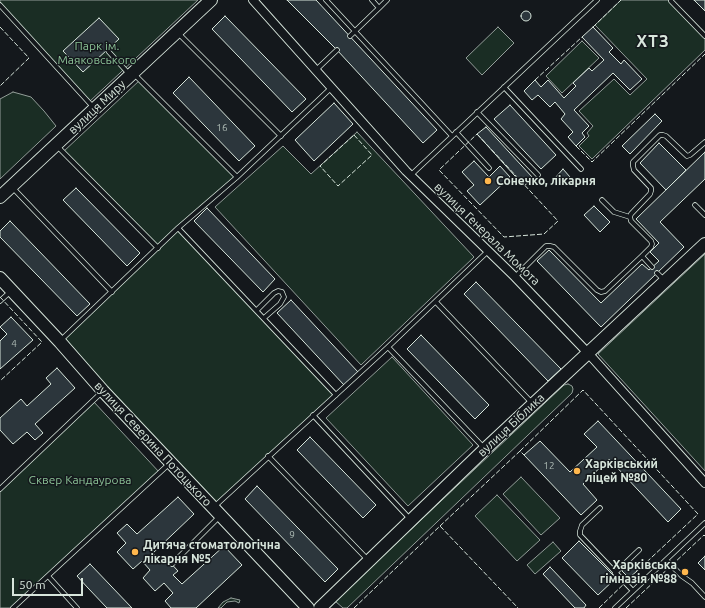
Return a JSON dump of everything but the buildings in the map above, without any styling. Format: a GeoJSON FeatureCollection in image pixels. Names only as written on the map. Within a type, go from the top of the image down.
{"type":"FeatureCollection","features":[{"type":"Feature","properties":{"kind":"street","name":"вулиця Миру"},"geometry":{"type":"LineString","coordinates":[[0,197],[211,0]]}},
{"type":"Feature","properties":{"kind":"street","name":"вулиця Генерала Момота"},"geometry":{"type":"LineString","coordinates":[[253,0],[410,175],[487,252],[515,277],[588,353],[705,483]]}},
{"type":"Feature","properties":{"kind":"street","name":"вулиця Біблика"},"geometry":{"type":"LineString","coordinates":[[320,608],[410,520],[588,353],[661,277],[705,244]]}},
{"type":"Feature","properties":{"kind":"street","name":"вулиця Северина Потоцького"},"geometry":{"type":"LineString","coordinates":[[0,278],[60,342],[103,391],[308,608]]}},
{"type":"Feature","properties":{"kind":"lane"},"geometry":{"type":"LineString","coordinates":[[326,0],[452,136]]}},
{"type":"Feature","properties":{"kind":"lane"},"geometry":{"type":"LineString","coordinates":[[372,0],[379,8]]}},
{"type":"Feature","properties":{"kind":"lane"},"geometry":{"type":"LineString","coordinates":[[350,36],[387,0]]}},
{"type":"Feature","properties":{"kind":"lane"},"geometry":{"type":"LineString","coordinates":[[410,175],[597,0]]}},
{"type":"Feature","properties":{"kind":"lane"},"geometry":{"type":"LineString","coordinates":[[671,1],[705,36]]}},
{"type":"Feature","properties":{"kind":"lane"},"geometry":{"type":"LineString","coordinates":[[0,5],[95,109]]}},
{"type":"Feature","properties":{"kind":"lane"},"geometry":{"type":"LineString","coordinates":[[177,31],[281,136]]}},
{"type":"Feature","properties":{"kind":"lane"},"geometry":{"type":"LineString","coordinates":[[316,70],[337,50]]}},
{"type":"Feature","properties":{"kind":"lane"},"geometry":{"type":"LineString","coordinates":[[109,52],[237,177]]}},
{"type":"Feature","properties":{"kind":"lane"},"geometry":{"type":"LineString","coordinates":[[504,87],[581,169]]}},
{"type":"Feature","properties":{"kind":"lane"},"geometry":{"type":"LineString","coordinates":[[60,342],[178,228],[237,177],[331,88]]}},
{"type":"Feature","properties":{"kind":"lane"},"geometry":{"type":"LineString","coordinates":[[477,112],[538,175]]}},
{"type":"Feature","properties":{"kind":"lane"},"geometry":{"type":"LineString","coordinates":[[456,132],[489,168]]}},
{"type":"Feature","properties":{"kind":"lane"},"geometry":{"type":"LineString","coordinates":[[630,217],[652,191],[634,170],[633,162],[660,136],[663,135],[666,136],[687,156],[705,142]]}},
{"type":"Feature","properties":{"kind":"lane"},"geometry":{"type":"LineString","coordinates":[[56,145],[158,248]]}},
{"type":"Feature","properties":{"kind":"lane"},"geometry":{"type":"LineString","coordinates":[[12,186],[112,292]]}},
{"type":"Feature","properties":{"kind":"lane"},"geometry":{"type":"LineString","coordinates":[[515,277],[546,246],[550,246],[554,247],[597,290],[601,292],[605,291],[651,248],[652,244],[651,241],[631,221],[630,217],[614,212],[602,200]]}},
{"type":"Feature","properties":{"kind":"lane"},"geometry":{"type":"LineString","coordinates":[[695,205],[705,215]]}},
{"type":"Feature","properties":{"kind":"lane"},"geometry":{"type":"LineString","coordinates":[[178,228],[336,395]]}},
{"type":"Feature","properties":{"kind":"lane"},"geometry":{"type":"LineString","coordinates":[[172,564],[268,456],[388,347],[487,252]]}},
{"type":"Feature","properties":{"kind":"lane"},"geometry":{"type":"LineString","coordinates":[[642,256],[652,267]]}},
{"type":"Feature","properties":{"kind":"lane"},"geometry":{"type":"LineString","coordinates":[[257,310],[278,290],[282,292],[284,297],[280,304],[264,318]]}},
{"type":"Feature","properties":{"kind":"lane"},"geometry":{"type":"LineString","coordinates":[[0,301],[12,291]]}},
{"type":"Feature","properties":{"kind":"lane"},"geometry":{"type":"LineString","coordinates":[[436,302],[534,405]]}},
{"type":"Feature","properties":{"kind":"lane"},"geometry":{"type":"LineString","coordinates":[[388,347],[485,449]]}},
{"type":"Feature","properties":{"kind":"lane"},"geometry":{"type":"LineString","coordinates":[[0,489],[103,391]]}},
{"type":"Feature","properties":{"kind":"lane"},"geometry":{"type":"LineString","coordinates":[[313,415],[410,520]]}},
{"type":"Feature","properties":{"kind":"lane"},"geometry":{"type":"LineString","coordinates":[[268,456],[368,560]]}},
{"type":"Feature","properties":{"kind":"lane"},"geometry":{"type":"LineString","coordinates":[[13,608],[171,462]]}},
{"type":"Feature","properties":{"kind":"lane"},"geometry":{"type":"LineString","coordinates":[[600,508],[582,525],[580,535],[633,591]]}},
{"type":"Feature","properties":{"kind":"lane"},"geometry":{"type":"LineString","coordinates":[[615,608],[705,523]]}},
{"type":"Feature","properties":{"kind":"lane"},"geometry":{"type":"LineString","coordinates":[[615,573],[639,550]]}},
{"type":"Feature","properties":{"kind":"lane"},"geometry":{"type":"LineString","coordinates":[[666,560],[705,596]]}},
{"type":"Feature","properties":{"kind":"lane"},"geometry":{"type":"LineString","coordinates":[[48,576],[77,608]]}},
{"type":"Feature","properties":{"kind":"green space","name":"Парк ім. Маяковського"},"geometry":{"type":"Polygon","coordinates":[[[0,0],[198,0],[89,102],[0,5],[0,0]]]}},
{"type":"Feature","properties":{"kind":"green space"},"geometry":{"type":"Polygon","coordinates":[[[621,0],[669,0],[705,36],[705,50],[592,159],[579,146],[589,136],[587,133],[593,126],[579,111],[614,79],[630,95],[647,79],[595,25],[621,0]]]}},
{"type":"Feature","properties":{"kind":"green space"},"geometry":{"type":"Polygon","coordinates":[[[498,27],[514,43],[482,75],[466,58],[498,27]]]}},
{"type":"Feature","properties":{"kind":"green space"},"geometry":{"type":"Polygon","coordinates":[[[582,41],[599,58],[562,93],[546,76],[582,41]]]}},
{"type":"Feature","properties":{"kind":"green space"},"geometry":{"type":"Polygon","coordinates":[[[140,80],[237,177],[178,228],[336,395],[217,504],[99,378],[64,337],[157,248],[63,152],[140,80]]]}},
{"type":"Feature","properties":{"kind":"green space"},"geometry":{"type":"Polygon","coordinates":[[[13,92],[31,97],[56,126],[0,179],[0,99],[13,92]]]}},
{"type":"Feature","properties":{"kind":"green space"},"geometry":{"type":"Polygon","coordinates":[[[357,132],[474,257],[361,365],[215,207],[283,146],[311,174],[357,132]]]}},
{"type":"Feature","properties":{"kind":"green space"},"geometry":{"type":"Polygon","coordinates":[[[705,254],[705,471],[598,354],[705,254]]]}},
{"type":"Feature","properties":{"kind":"green space"},"geometry":{"type":"Polygon","coordinates":[[[392,357],[473,445],[408,506],[326,418],[392,357]]]}},
{"type":"Feature","properties":{"kind":"green space"},"geometry":{"type":"Polygon","coordinates":[[[568,384],[572,386],[572,393],[347,608],[343,608],[335,601],[564,385],[568,384]]]}},
{"type":"Feature","properties":{"kind":"green space","name":"Сквер Кандаурова"},"geometry":{"type":"Polygon","coordinates":[[[93,401],[160,473],[13,608],[0,608],[0,489],[93,401]]]}},
{"type":"Feature","properties":{"kind":"green space"},"geometry":{"type":"Polygon","coordinates":[[[521,477],[560,518],[541,535],[503,494],[521,477]]]}},
{"type":"Feature","properties":{"kind":"green space"},"geometry":{"type":"Polygon","coordinates":[[[497,495],[540,540],[517,561],[475,516],[497,495]]]}},
{"type":"Feature","properties":{"kind":"green space"},"geometry":{"type":"Polygon","coordinates":[[[553,542],[561,551],[535,574],[527,565],[553,542]]]}},
{"type":"Feature","properties":{"kind":"green space"},"geometry":{"type":"Polygon","coordinates":[[[231,598],[240,600],[239,603],[235,601],[227,602],[221,608],[218,608],[223,602],[231,598]]]}},
{"type":"Feature","properties":{"kind":"fence"},"geometry":{"type":"LineString","coordinates":[[593,27],[621,0]]}},
{"type":"Feature","properties":{"kind":"fence"},"geometry":{"type":"LineString","coordinates":[[0,27],[29,58],[0,86]]}},
{"type":"Feature","properties":{"kind":"fence"},"geometry":{"type":"LineString","coordinates":[[535,80],[582,37]]}},
{"type":"Feature","properties":{"kind":"fence"},"geometry":{"type":"LineString","coordinates":[[576,146],[592,162],[705,54]]}},
{"type":"Feature","properties":{"kind":"fence"},"geometry":{"type":"LineString","coordinates":[[477,134],[558,221],[544,234],[504,237],[439,170],[477,134]]}},
{"type":"Feature","properties":{"kind":"fence"},"geometry":{"type":"LineString","coordinates":[[354,135],[372,155],[338,186],[320,166],[354,135]]}},
{"type":"Feature","properties":{"kind":"fence"},"geometry":{"type":"LineString","coordinates":[[0,297],[42,342],[0,381]]}},
{"type":"Feature","properties":{"kind":"fence"},"geometry":{"type":"LineString","coordinates":[[520,451],[583,390],[698,514],[636,572]]}},
{"type":"Feature","properties":{"kind":"fence"},"geometry":{"type":"LineString","coordinates":[[440,526],[520,451],[524,455]]}},
{"type":"Feature","properties":{"kind":"fence"},"geometry":{"type":"LineString","coordinates":[[354,608],[440,526],[518,608]]}},
{"type":"Feature","properties":{"kind":"fence"},"geometry":{"type":"LineString","coordinates":[[626,608],[704,535],[705,536]]}},
{"type":"Feature","properties":{"kind":"fence"},"geometry":{"type":"LineString","coordinates":[[599,608],[632,576]]}},
{"type":"Feature","properties":{"kind":"place","name":"Сонечко, лікарня"},"geometry":{"type":"Point","coordinates":[488,181]}},
{"type":"Feature","properties":{"kind":"place","name":"Харківський ліцей №80"},"geometry":{"type":"Point","coordinates":[577,471]}},
{"type":"Feature","properties":{"kind":"place","name":"Дитяча стоматологiчна лiкарня №5"},"geometry":{"type":"Point","coordinates":[135,552]}},
{"type":"Feature","properties":{"kind":"place","name":"Харківська гімназія №88"},"geometry":{"type":"Point","coordinates":[685,572]}},
{"type":"Feature","properties":{"kind":"district","name":"ХТЗ"},"geometry":{"type":"Point","coordinates":[653,42]}}]}
